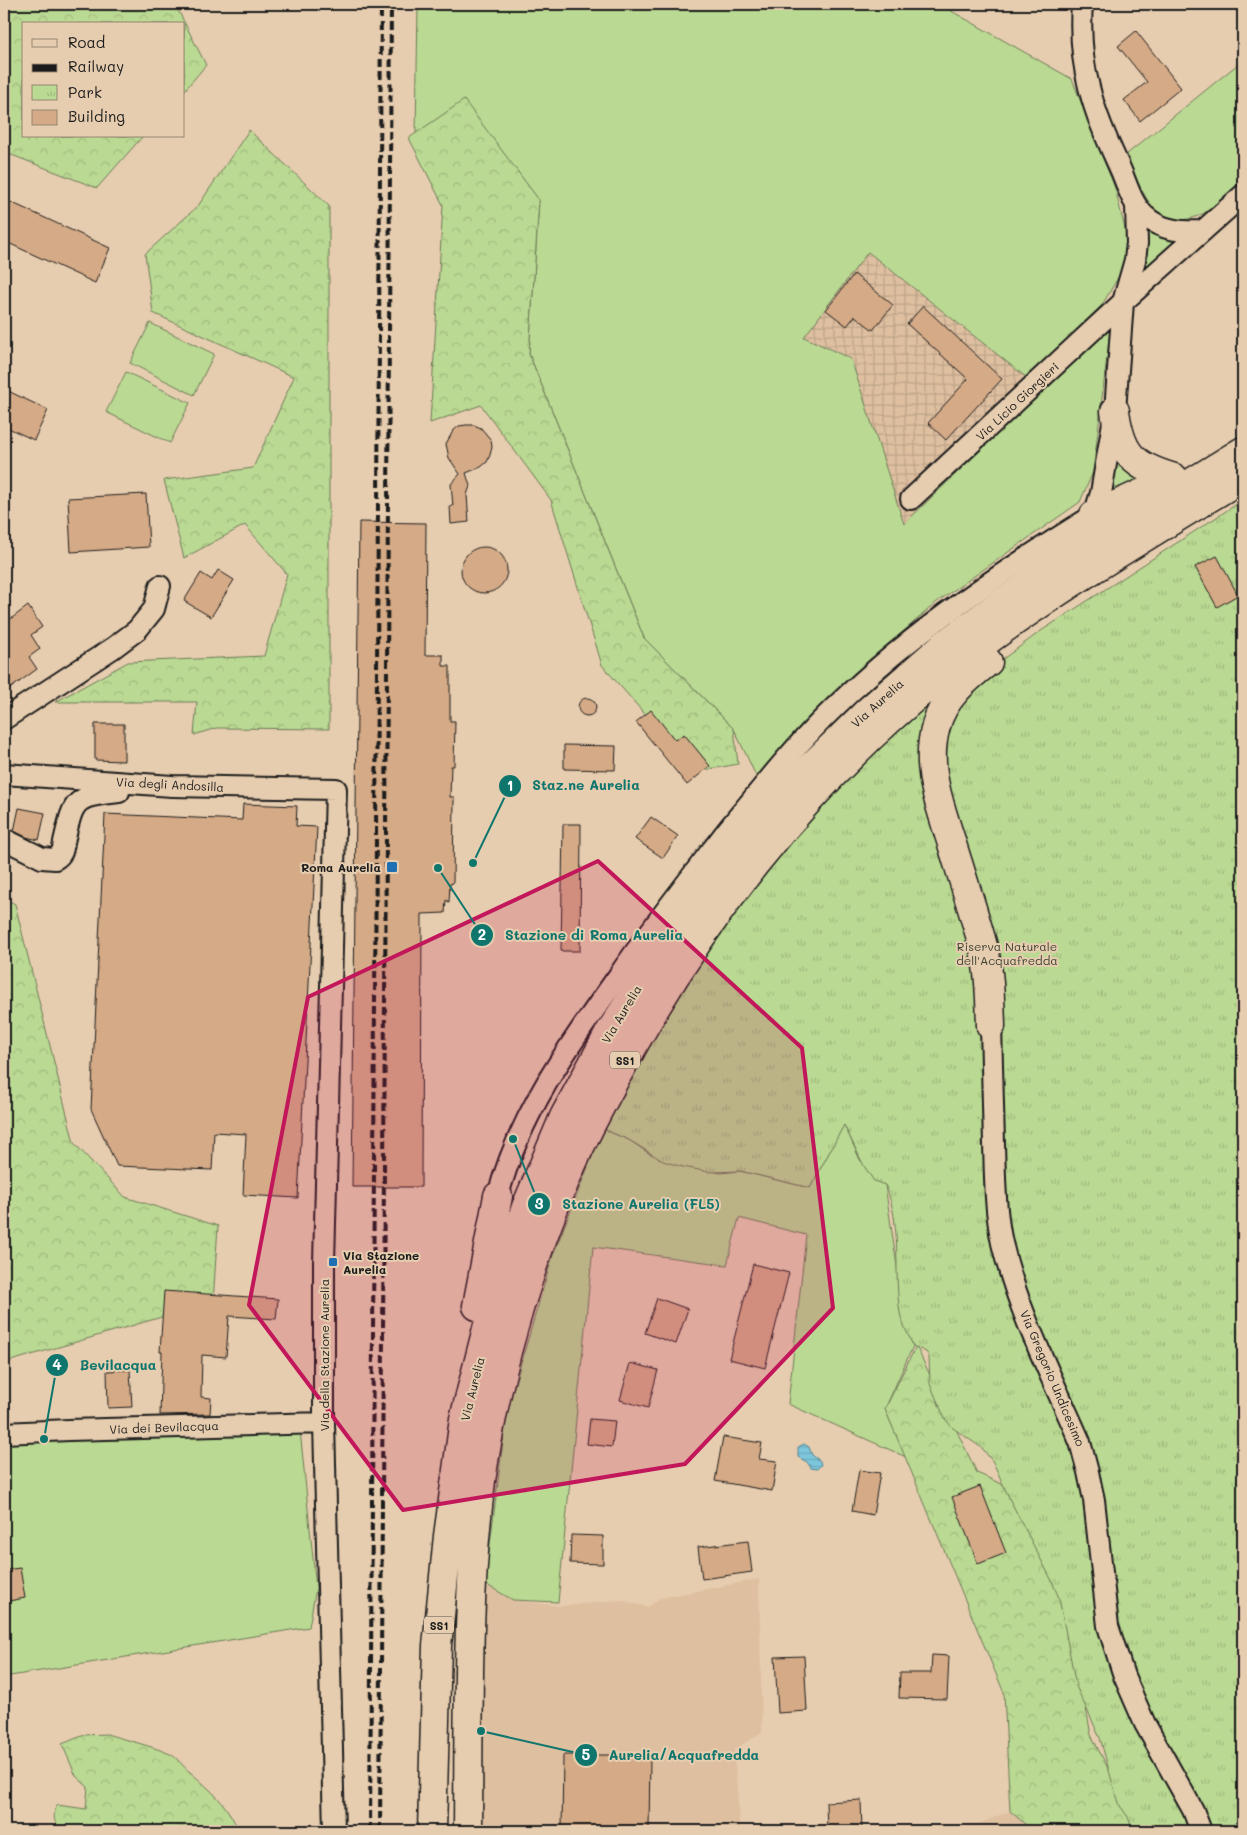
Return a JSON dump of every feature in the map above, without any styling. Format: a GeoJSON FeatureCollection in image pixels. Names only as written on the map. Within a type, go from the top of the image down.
{"type":"FeatureCollection","features":[{"type":"Feature","properties":{"kind":"highway"},"geometry":{"type":"LineString","coordinates":[[1115,411],[1122,443],[1132,457],[1146,468],[1174,478]]}},
{"type":"Feature","properties":{"kind":"highway"},"geometry":{"type":"LineString","coordinates":[[1094,515],[1174,478],[1243,437]]}},
{"type":"Feature","properties":{"kind":"highway","name":"Via Aurelia"},"geometry":{"type":"LineString","coordinates":[[432,1831],[435,1685],[438,1638],[449,1528],[464,1419],[492,1309],[508,1256],[533,1188],[564,1117],[590,1068],[641,982],[676,928],[719,870],[770,808],[804,772],[868,711],[945,644],[1043,574],[1243,451]]}},
{"type":"Feature","properties":{"kind":"highway","name":"Via Aurelia"},"geometry":{"type":"LineString","coordinates":[[468,1831],[471,1606],[478,1506],[491,1428],[518,1316],[558,1198],[575,1156],[624,1061],[680,969],[734,891],[794,817],[852,755],[928,686],[1013,622],[1095,567],[1243,477]]}},
{"type":"Feature","properties":{"kind":"highway"},"geometry":{"type":"LineString","coordinates":[[991,1026],[986,958],[932,776],[931,749],[936,724],[951,696],[974,672],[1013,642],[1124,567],[1188,511]]}},
{"type":"Feature","properties":{"kind":"highway"},"geometry":{"type":"LineString","coordinates":[[464,1419],[472,1336],[498,1196]]}},
{"type":"Feature","properties":{"kind":"street"},"geometry":{"type":"LineString","coordinates":[[1082,4],[1082,54],[1089,88],[1111,148],[1136,206],[1136,249],[1123,302],[1115,411],[1101,493],[1094,515]]}},
{"type":"Feature","properties":{"kind":"street","name":"Via Licio Giorgieri"},"geometry":{"type":"LineString","coordinates":[[911,499],[1123,302],[1243,195]]}},
{"type":"Feature","properties":{"kind":"street"},"geometry":{"type":"LineString","coordinates":[[1136,206],[1151,220],[1169,229],[1183,232],[1203,231]]}},
{"type":"Feature","properties":{"kind":"street","name":"Via Aurelia"},"geometry":{"type":"LineString","coordinates":[[498,1196],[511,1155],[528,1116],[589,1018],[672,900],[776,769],[838,704],[901,648],[947,611],[1002,573],[1094,515]]}},
{"type":"Feature","properties":{"kind":"street"},"geometry":{"type":"LineString","coordinates":[[4,719],[114,648],[138,630],[154,609],[160,586]]}},
{"type":"Feature","properties":{"kind":"street","name":"Via degli Andosilla"},"geometry":{"type":"LineString","coordinates":[[4,774],[172,786],[336,789]]}},
{"type":"Feature","properties":{"kind":"street"},"geometry":{"type":"LineString","coordinates":[[4,839],[42,858],[52,860],[62,852],[72,810],[79,800],[92,794],[172,786]]}},
{"type":"Feature","properties":{"kind":"street","name":"Via della Stazione Aurelia"},"geometry":{"type":"LineString","coordinates":[[334,1831],[324,1423],[324,1263],[336,789]]}},
{"type":"Feature","properties":{"kind":"street","name":"Via Gregorio Undicesimo"},"geometry":{"type":"LineString","coordinates":[[991,1026],[996,1187],[999,1223],[1004,1250],[1028,1319],[1085,1457],[1094,1500],[1108,1626],[1124,1676],[1145,1724],[1193,1810],[1201,1831]]}},
{"type":"Feature","properties":{"kind":"street","name":"Via dei Bevilacqua"},"geometry":{"type":"LineString","coordinates":[[4,1433],[324,1423]]}},
{"type":"Feature","properties":{"kind":"highlighted area"},"geometry":{"type":"Polygon","coordinates":[[[598,861],[802,1048],[833,1308],[685,1464],[403,1510],[249,1305],[308,997],[598,861]]]}},
{"type":"Feature","properties":{"kind":"shaded area"},"geometry":{"type":"Polygon","coordinates":[[[867,252],[1027,378],[941,467],[951,479],[904,524],[851,359],[804,337],[867,252]]]}},
{"type":"Feature","properties":{"kind":"shaded area"},"geometry":{"type":"Polygon","coordinates":[[[759,1579],[762,1732],[734,1750],[740,1831],[482,1831],[485,1584],[514,1600],[560,1606],[620,1600],[648,1607],[660,1598],[759,1579]]]}},
{"type":"Feature","properties":{"kind":"shaded area"},"geometry":{"type":"Polygon","coordinates":[[[1010,1811],[1033,1831],[961,1831],[1010,1811]]]}},
{"type":"Feature","properties":{"kind":"green space"},"geometry":{"type":"Polygon","coordinates":[[[4,4],[175,4],[184,22],[22,22],[22,138],[141,138],[97,188],[4,152],[4,4]]]}},
{"type":"Feature","properties":{"kind":"green space"},"geometry":{"type":"Polygon","coordinates":[[[418,4],[939,4],[1072,79],[1115,188],[1127,237],[1123,269],[1102,305],[1027,378],[868,252],[804,337],[851,359],[904,524],[1111,324],[1093,472],[1080,502],[937,602],[868,662],[757,778],[734,729],[644,638],[529,354],[539,200],[416,134],[418,4]]]}},
{"type":"Feature","properties":{"kind":"green space"},"geometry":{"type":"Polygon","coordinates":[[[185,24],[206,65],[185,90],[185,24]]]}},
{"type":"Feature","properties":{"kind":"green space"},"geometry":{"type":"Polygon","coordinates":[[[1243,60],[1243,179],[1204,213],[1183,220],[1170,218],[1159,212],[1150,203],[1143,192],[1127,154],[1243,60]]]}},
{"type":"Feature","properties":{"kind":"green space"},"geometry":{"type":"Polygon","coordinates":[[[464,100],[539,200],[529,354],[644,638],[734,729],[738,764],[695,772],[602,665],[551,500],[481,405],[430,423],[443,205],[409,138],[464,100]]]}},
{"type":"Feature","properties":{"kind":"green space"},"geometry":{"type":"Polygon","coordinates":[[[249,130],[329,206],[329,729],[216,728],[194,735],[197,702],[55,702],[128,662],[264,656],[287,574],[245,525],[184,558],[164,480],[253,468],[294,377],[153,313],[145,254],[198,206],[249,130]]]}},
{"type":"Feature","properties":{"kind":"green space"},"geometry":{"type":"Polygon","coordinates":[[[1142,226],[1181,239],[1139,275],[1142,226]]]}},
{"type":"Feature","properties":{"kind":"green space"},"geometry":{"type":"Polygon","coordinates":[[[150,323],[214,354],[194,395],[130,363],[150,323]]]}},
{"type":"Feature","properties":{"kind":"green space"},"geometry":{"type":"Polygon","coordinates":[[[126,372],[190,403],[170,443],[106,412],[126,372]]]}},
{"type":"Feature","properties":{"kind":"green space"},"geometry":{"type":"Polygon","coordinates":[[[1112,446],[1146,481],[1105,504],[1112,446]]]}},
{"type":"Feature","properties":{"kind":"green space","name":"Riserva Naturale dell'Acquafredda"},"geometry":{"type":"Polygon","coordinates":[[[1243,500],[1243,1831],[1133,1831],[1128,1817],[1118,1803],[1100,1738],[1076,1686],[1059,1598],[1051,1579],[1010,1500],[993,1462],[982,1448],[953,1428],[945,1419],[930,1384],[929,1356],[926,1352],[913,1346],[904,1325],[898,1297],[896,1232],[891,1201],[885,1185],[874,1181],[864,1166],[844,1125],[810,1188],[740,1171],[710,1172],[683,1167],[663,1161],[629,1140],[603,1129],[670,1007],[728,922],[779,855],[855,770],[929,705],[977,678],[1041,631],[1243,500]]]}},
{"type":"Feature","properties":{"kind":"green space"},"geometry":{"type":"Polygon","coordinates":[[[4,898],[15,904],[74,1143],[125,1197],[218,1226],[213,1302],[4,1363],[4,898]]]}},
{"type":"Feature","properties":{"kind":"green space"},"geometry":{"type":"Polygon","coordinates":[[[844,1124],[860,1160],[885,1185],[898,1273],[901,1315],[913,1346],[885,1409],[906,1457],[788,1404],[806,1235],[739,1218],[727,1265],[593,1247],[558,1602],[513,1600],[485,1584],[507,1410],[553,1255],[603,1129],[629,1140],[650,1154],[720,1173],[740,1171],[810,1188],[844,1124]]]}},
{"type":"Feature","properties":{"kind":"green space"},"geometry":{"type":"Polygon","coordinates":[[[916,1346],[977,1473],[1048,1505],[1091,1735],[1140,1831],[1033,1831],[1010,1811],[1004,1693],[885,1409],[916,1346]]]}},
{"type":"Feature","properties":{"kind":"green space"},"geometry":{"type":"Polygon","coordinates":[[[300,1430],[316,1588],[309,1627],[4,1677],[4,1443],[300,1430]]]}},
{"type":"Feature","properties":{"kind":"green space"},"geometry":{"type":"Polygon","coordinates":[[[107,1734],[155,1748],[173,1756],[218,1798],[239,1831],[65,1831],[55,1820],[54,1813],[57,1805],[86,1809],[88,1787],[76,1776],[62,1744],[84,1735],[107,1734]]]}},
{"type":"Feature","properties":{"kind":"water"},"geometry":{"type":"Polygon","coordinates":[[[804,1444],[809,1447],[812,1455],[820,1461],[821,1465],[817,1469],[811,1468],[807,1462],[798,1457],[798,1447],[804,1444]]]}},
{"type":"Feature","properties":{"kind":"building"},"geometry":{"type":"Polygon","coordinates":[[[1136,31],[1181,88],[1140,121],[1124,100],[1147,82],[1118,46],[1136,31]]]}},
{"type":"Feature","properties":{"kind":"building"},"geometry":{"type":"Polygon","coordinates":[[[4,199],[110,248],[95,283],[4,241],[4,199]]]}},
{"type":"Feature","properties":{"kind":"building"},"geometry":{"type":"Polygon","coordinates":[[[854,274],[893,305],[873,330],[855,316],[847,326],[826,310],[854,274]]]}},
{"type":"Feature","properties":{"kind":"building"},"geometry":{"type":"Polygon","coordinates":[[[923,306],[1002,379],[946,440],[928,423],[968,379],[907,324],[923,306]]]}},
{"type":"Feature","properties":{"kind":"building"},"geometry":{"type":"Polygon","coordinates":[[[4,389],[48,410],[34,440],[4,426],[4,389]]]}},
{"type":"Feature","properties":{"kind":"building"},"geometry":{"type":"Polygon","coordinates":[[[474,425],[481,428],[491,440],[492,447],[487,462],[481,467],[466,473],[470,486],[467,495],[469,522],[451,524],[450,506],[453,506],[451,484],[460,474],[449,458],[446,444],[453,431],[459,426],[474,425]]]}},
{"type":"Feature","properties":{"kind":"building"},"geometry":{"type":"Polygon","coordinates":[[[146,494],[149,547],[71,552],[68,498],[146,494]]]}},
{"type":"Feature","properties":{"kind":"building"},"geometry":{"type":"Polygon","coordinates":[[[359,522],[426,523],[425,655],[443,655],[443,666],[450,666],[450,721],[455,721],[454,766],[451,766],[450,797],[454,797],[453,883],[450,884],[449,902],[446,900],[445,913],[422,914],[421,1187],[352,1187],[359,522]]]}},
{"type":"Feature","properties":{"kind":"building"},"geometry":{"type":"Polygon","coordinates":[[[479,547],[489,547],[503,557],[507,570],[503,583],[497,589],[489,593],[479,593],[465,583],[461,575],[461,565],[471,551],[479,547]]]}},
{"type":"Feature","properties":{"kind":"building"},"geometry":{"type":"Polygon","coordinates":[[[1217,556],[1238,595],[1217,607],[1195,567],[1217,556]]]}},
{"type":"Feature","properties":{"kind":"building"},"geometry":{"type":"Polygon","coordinates":[[[218,570],[234,580],[211,617],[184,601],[201,573],[212,580],[218,570]]]}},
{"type":"Feature","properties":{"kind":"building"},"geometry":{"type":"Polygon","coordinates":[[[28,606],[42,627],[31,635],[40,649],[29,657],[37,669],[4,693],[4,624],[28,606]]]}},
{"type":"Feature","properties":{"kind":"building"},"geometry":{"type":"Polygon","coordinates":[[[583,698],[591,698],[596,703],[594,714],[583,716],[578,711],[578,703],[583,698]]]}},
{"type":"Feature","properties":{"kind":"building"},"geometry":{"type":"Polygon","coordinates":[[[651,710],[675,740],[684,734],[710,766],[687,785],[636,722],[651,710]]]}},
{"type":"Feature","properties":{"kind":"building"},"geometry":{"type":"Polygon","coordinates":[[[95,724],[124,724],[124,761],[95,760],[95,724]]]}},
{"type":"Feature","properties":{"kind":"building"},"geometry":{"type":"Polygon","coordinates":[[[564,745],[616,746],[615,770],[564,769],[564,745]]]}},
{"type":"Feature","properties":{"kind":"building"},"geometry":{"type":"Polygon","coordinates":[[[243,804],[297,806],[296,826],[317,827],[298,1198],[243,1195],[246,1134],[214,1132],[212,1170],[117,1166],[91,1109],[105,814],[242,820],[243,804]]]}},
{"type":"Feature","properties":{"kind":"building"},"geometry":{"type":"Polygon","coordinates":[[[19,808],[45,813],[39,840],[26,837],[14,831],[19,808]]]}},
{"type":"Feature","properties":{"kind":"building"},"geometry":{"type":"Polygon","coordinates":[[[651,817],[678,836],[663,858],[635,839],[651,817]]]}},
{"type":"Feature","properties":{"kind":"building"},"geometry":{"type":"Polygon","coordinates":[[[563,824],[581,824],[580,951],[561,951],[563,824]]]}},
{"type":"Feature","properties":{"kind":"building"},"geometry":{"type":"Polygon","coordinates":[[[753,1264],[789,1273],[765,1368],[729,1359],[753,1264]]]}},
{"type":"Feature","properties":{"kind":"building"},"geometry":{"type":"Polygon","coordinates":[[[164,1291],[278,1299],[276,1319],[229,1316],[226,1357],[202,1355],[201,1397],[211,1398],[210,1414],[160,1415],[162,1352],[160,1352],[164,1291]]]}},
{"type":"Feature","properties":{"kind":"building"},"geometry":{"type":"Polygon","coordinates":[[[657,1298],[688,1309],[676,1344],[645,1333],[657,1298]]]}},
{"type":"Feature","properties":{"kind":"building"},"geometry":{"type":"Polygon","coordinates":[[[630,1363],[658,1370],[648,1408],[620,1400],[630,1363]]]}},
{"type":"Feature","properties":{"kind":"building"},"geometry":{"type":"Polygon","coordinates":[[[130,1370],[132,1407],[108,1408],[107,1371],[130,1370]]]}},
{"type":"Feature","properties":{"kind":"building"},"geometry":{"type":"Polygon","coordinates":[[[590,1419],[615,1421],[612,1447],[587,1444],[590,1419]]]}},
{"type":"Feature","properties":{"kind":"building"},"geometry":{"type":"Polygon","coordinates":[[[723,1437],[762,1443],[759,1459],[777,1461],[772,1491],[715,1481],[723,1437]]]}},
{"type":"Feature","properties":{"kind":"building"},"geometry":{"type":"Polygon","coordinates":[[[859,1470],[880,1473],[873,1515],[852,1511],[859,1470]]]}},
{"type":"Feature","properties":{"kind":"building"},"geometry":{"type":"Polygon","coordinates":[[[980,1486],[1006,1553],[978,1564],[952,1497],[980,1486]]]}},
{"type":"Feature","properties":{"kind":"building"},"geometry":{"type":"Polygon","coordinates":[[[571,1535],[603,1536],[603,1564],[570,1563],[571,1535]]]}},
{"type":"Feature","properties":{"kind":"building"},"geometry":{"type":"Polygon","coordinates":[[[748,1541],[752,1572],[702,1579],[698,1547],[748,1541]]]}},
{"type":"Feature","properties":{"kind":"building"},"geometry":{"type":"Polygon","coordinates":[[[20,1568],[25,1598],[9,1601],[5,1570],[20,1568]]]}},
{"type":"Feature","properties":{"kind":"building"},"geometry":{"type":"Polygon","coordinates":[[[932,1655],[949,1656],[947,1699],[899,1698],[900,1673],[931,1673],[932,1655]]]}},
{"type":"Feature","properties":{"kind":"building"},"geometry":{"type":"Polygon","coordinates":[[[804,1656],[807,1711],[778,1713],[775,1657],[804,1656]]]}},
{"type":"Feature","properties":{"kind":"building"},"geometry":{"type":"Polygon","coordinates":[[[563,1755],[650,1755],[649,1831],[562,1831],[563,1755]]]}},
{"type":"Feature","properties":{"kind":"building"},"geometry":{"type":"Polygon","coordinates":[[[861,1800],[862,1831],[827,1831],[826,1802],[861,1800]]]}},
{"type":"Feature","properties":{"kind":"railway"},"geometry":{"type":"LineString","coordinates":[[370,1831],[381,4]]}},
{"type":"Feature","properties":{"kind":"railway"},"geometry":{"type":"LineString","coordinates":[[380,1831],[391,4]]}},
{"type":"Feature","properties":{"kind":"place","name":"Staz.ne Aurelia"},"geometry":{"type":"Point","coordinates":[473,863]}},
{"type":"Feature","properties":{"kind":"place","name":"Roma Aurelia"},"geometry":{"type":"Point","coordinates":[392,867]}},
{"type":"Feature","properties":{"kind":"place","name":"Stazione di Roma Aurelia"},"geometry":{"type":"Point","coordinates":[438,868]}},
{"type":"Feature","properties":{"kind":"place","name":"Stazione Aurelia (FL5)"},"geometry":{"type":"Point","coordinates":[513,1139]}},
{"type":"Feature","properties":{"kind":"place","name":"Via Stazione Aurelia"},"geometry":{"type":"Point","coordinates":[333,1262]}},
{"type":"Feature","properties":{"kind":"place","name":"Bevilacqua"},"geometry":{"type":"Point","coordinates":[44,1439]}},
{"type":"Feature","properties":{"kind":"place","name":"Aurelia/Acquafredda"},"geometry":{"type":"Point","coordinates":[481,1731]}}]}
